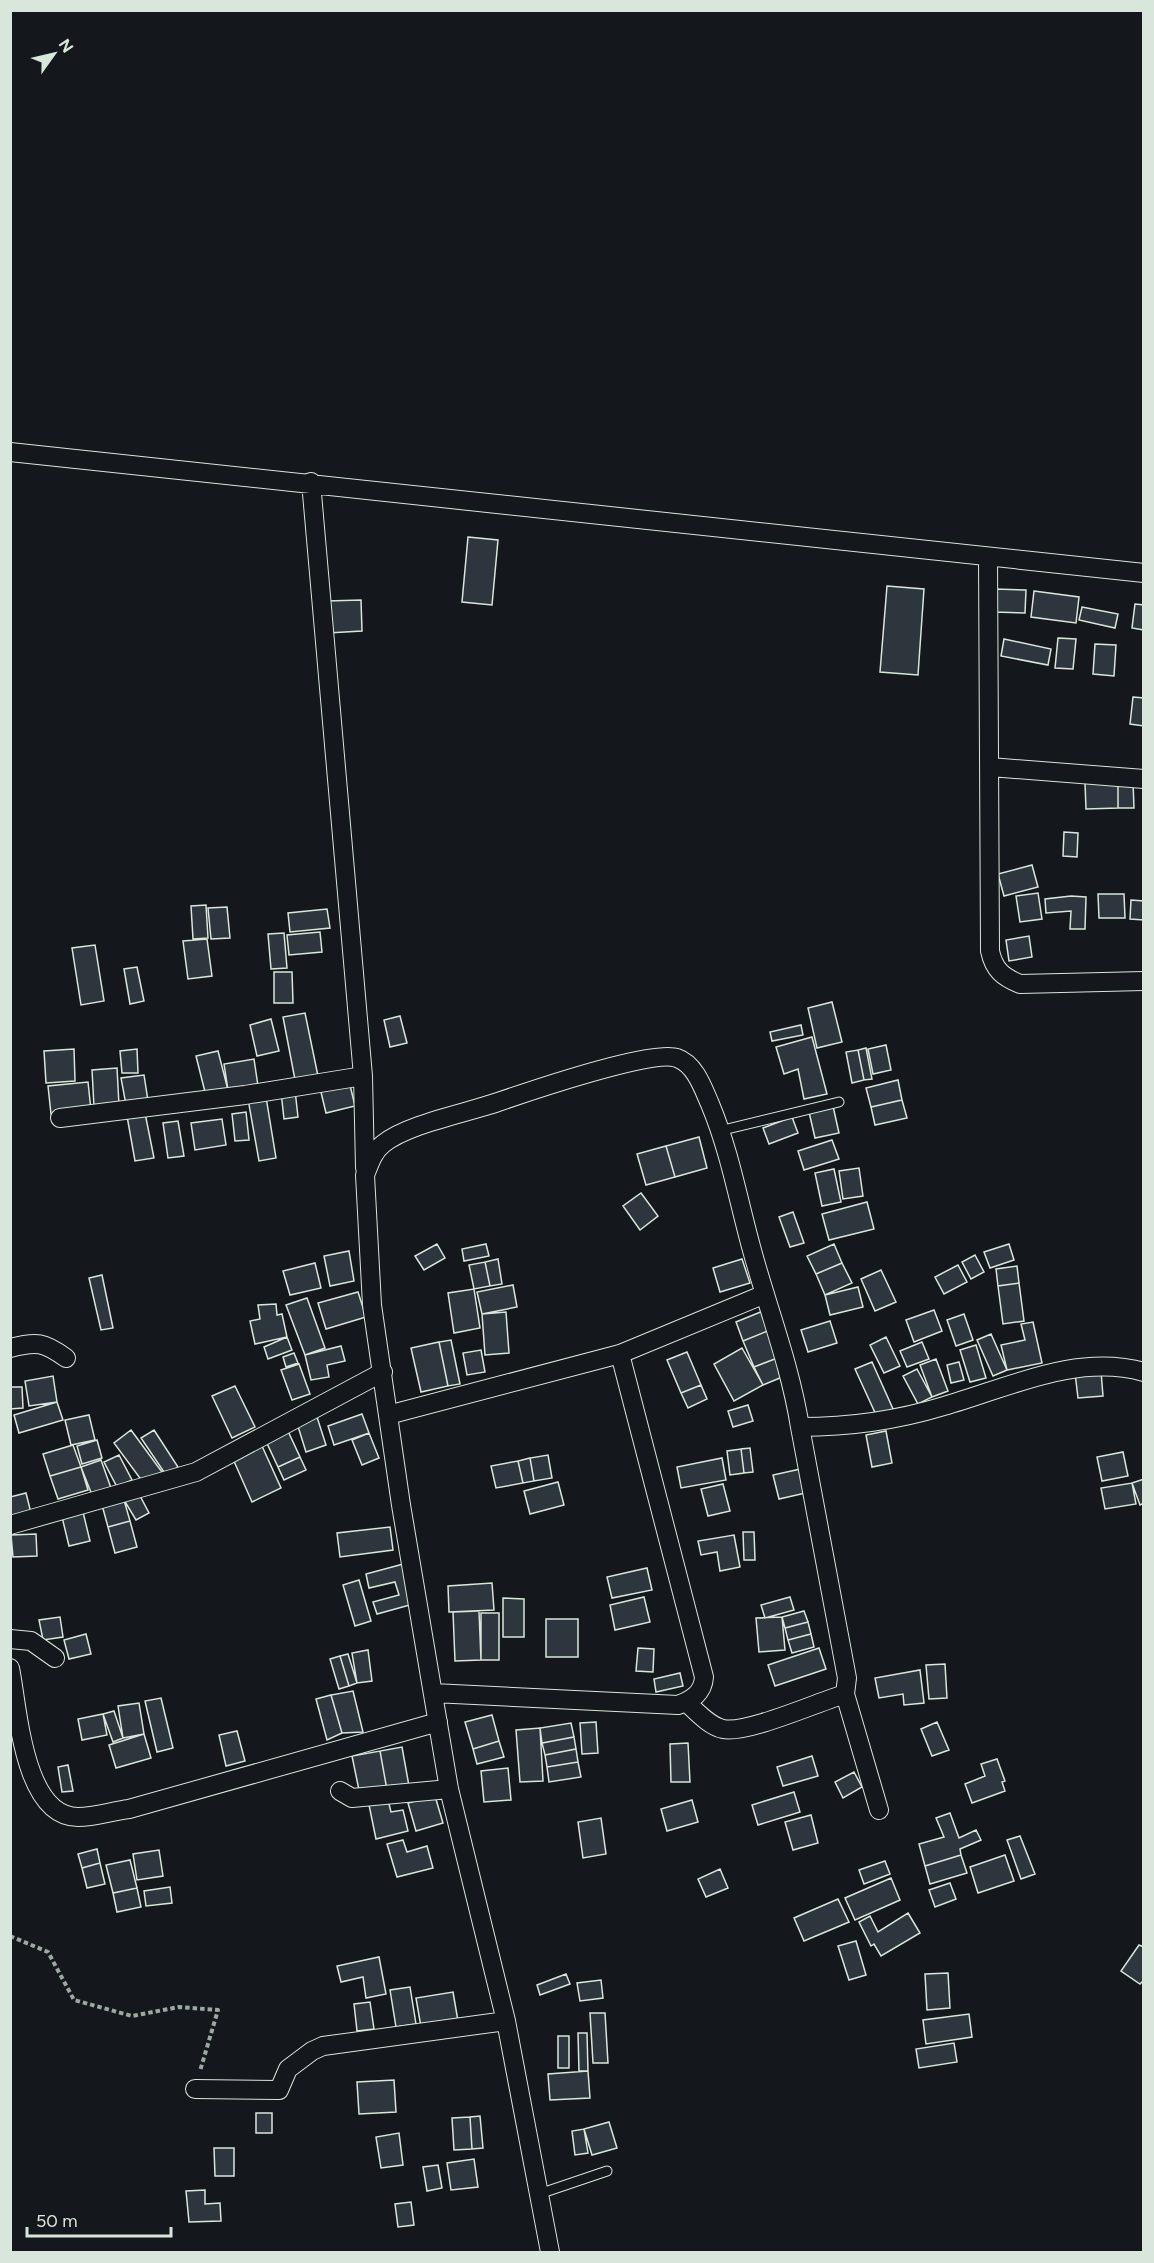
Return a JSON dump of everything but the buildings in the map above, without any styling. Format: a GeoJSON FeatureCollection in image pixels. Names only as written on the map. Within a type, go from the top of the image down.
{"type":"FeatureCollection","features":[{"type":"Feature","properties":{"kind":"street"},"geometry":{"type":"LineString","coordinates":[[10,452],[311,482],[1143,573]]}},
{"type":"Feature","properties":{"kind":"street"},"geometry":{"type":"LineString","coordinates":[[311,482],[363,1076],[365,1175],[372,1305],[449,1789],[506,2021],[550,2253]]}},
{"type":"Feature","properties":{"kind":"street"},"geometry":{"type":"LineString","coordinates":[[988,557],[990,951],[998,971],[1004,977],[1020,984],[1143,981]]}},
{"type":"Feature","properties":{"kind":"street"},"geometry":{"type":"LineString","coordinates":[[990,767],[1143,779]]}},
{"type":"Feature","properties":{"kind":"street"},"geometry":{"type":"LineString","coordinates":[[365,1175],[373,1156],[382,1145],[410,1129],[543,1087],[665,1056],[678,1058],[689,1065],[711,1106],[765,1294],[785,1354],[848,1678],[845,1694],[879,1810]]}},
{"type":"Feature","properties":{"kind":"street"},"geometry":{"type":"LineString","coordinates":[[60,1118],[245,1095],[363,1076]]}},
{"type":"Feature","properties":{"kind":"street"},"geometry":{"type":"LineString","coordinates":[[388,1415],[620,1354],[765,1294]]}},
{"type":"Feature","properties":{"kind":"street"},"geometry":{"type":"LineString","coordinates":[[10,1348],[31,1342],[49,1346],[66,1358]]}},
{"type":"Feature","properties":{"kind":"street"},"geometry":{"type":"LineString","coordinates":[[433,1693],[658,1704],[686,1702],[699,1692],[704,1677],[620,1354]]}},
{"type":"Feature","properties":{"kind":"street"},"geometry":{"type":"LineString","coordinates":[[800,1427],[876,1421],[943,1407],[1023,1380],[1079,1369],[1111,1366],[1143,1372]]}},
{"type":"Feature","properties":{"kind":"street"},"geometry":{"type":"LineString","coordinates":[[10,1525],[196,1472],[383,1372]]}},
{"type":"Feature","properties":{"kind":"street"},"geometry":{"type":"LineString","coordinates":[[10,1639],[31,1641],[55,1658]]}},
{"type":"Feature","properties":{"kind":"street"},"geometry":{"type":"LineString","coordinates":[[10,1668],[32,1778],[45,1801],[59,1811],[77,1817],[129,1809],[438,1722]]}},
{"type":"Feature","properties":{"kind":"street"},"geometry":{"type":"LineString","coordinates":[[686,1702],[706,1720],[723,1729],[733,1729],[845,1694]]}},
{"type":"Feature","properties":{"kind":"street"},"geometry":{"type":"LineString","coordinates":[[340,1791],[352,1798],[449,1789]]}},
{"type":"Feature","properties":{"kind":"street"},"geometry":{"type":"LineString","coordinates":[[195,2089],[279,2090],[288,2069],[312,2050],[323,2046],[506,2021]]}},
{"type":"Feature","properties":{"kind":"lane"},"geometry":{"type":"LineString","coordinates":[[719,1131],[839,1101]]}},
{"type":"Feature","properties":{"kind":"lane"},"geometry":{"type":"LineString","coordinates":[[539,2194],[608,2171]]}},
{"type":"Feature","properties":{"kind":"path"},"geometry":{"type":"LineString","coordinates":[[10,1936],[48,1952],[74,2000],[132,2016],[179,2007],[218,2010],[195,2089]]}}]}
